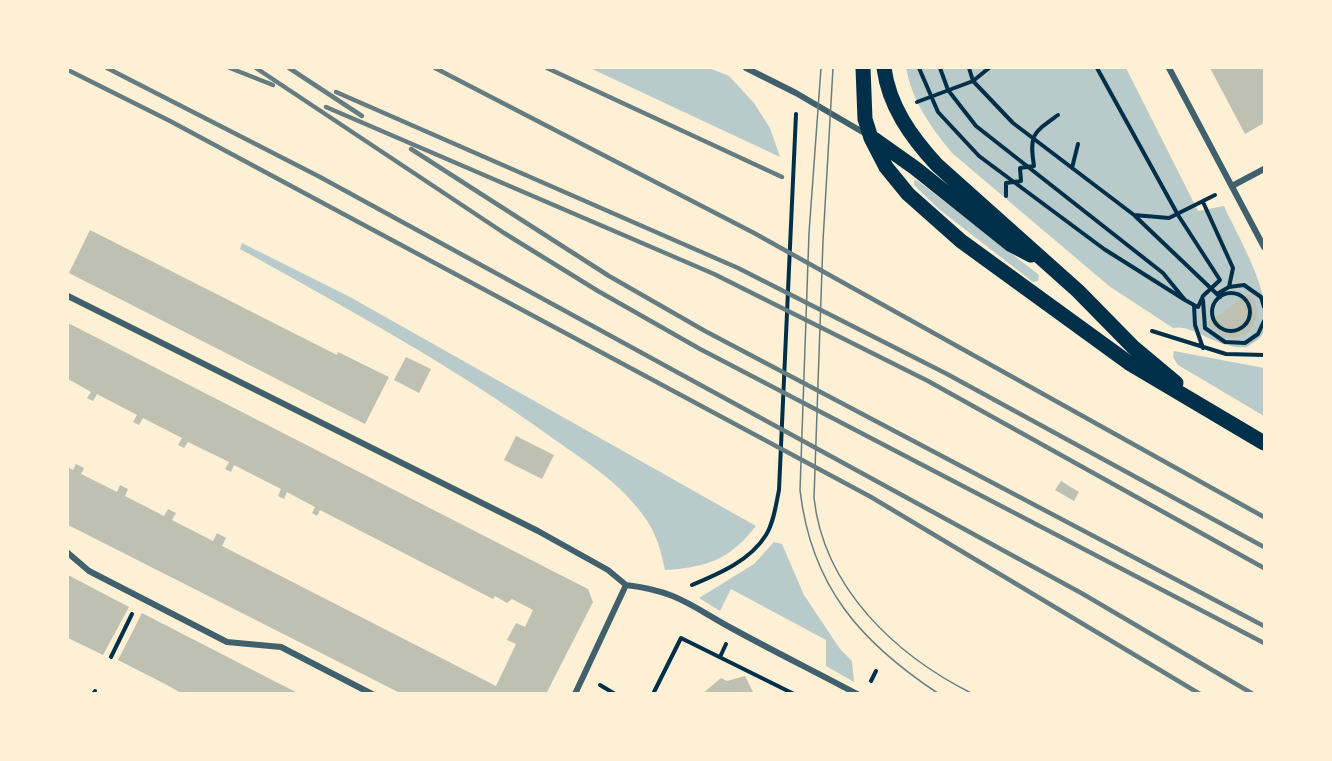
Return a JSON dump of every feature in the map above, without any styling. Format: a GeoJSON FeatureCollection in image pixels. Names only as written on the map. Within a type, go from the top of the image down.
{"type":"FeatureCollection","features":[{"type":"Feature","properties":{"kind":"main road"},"geometry":{"type":"LineString","coordinates":[[863,68],[865,119],[871,138],[886,167],[908,194],[961,242],[1129,363],[1264,443]]}},
{"type":"Feature","properties":{"kind":"main road"},"geometry":{"type":"LineString","coordinates":[[884,68],[896,108],[917,144],[937,165],[1050,265],[1132,347],[1172,379],[1192,400]]}},
{"type":"Feature","properties":{"kind":"main road"},"geometry":{"type":"LineString","coordinates":[[871,138],[915,168],[1010,244],[1050,265]]}},
{"type":"Feature","properties":{"kind":"street"},"geometry":{"type":"LineString","coordinates":[[746,68],[796,93],[871,138]]}},
{"type":"Feature","properties":{"kind":"street"},"geometry":{"type":"LineString","coordinates":[[1169,68],[1264,247]]}},
{"type":"Feature","properties":{"kind":"street"},"geometry":{"type":"LineString","coordinates":[[1232,186],[1264,169]]}},
{"type":"Feature","properties":{"kind":"street"},"geometry":{"type":"LineString","coordinates":[[68,296],[538,531],[608,570],[626,585],[668,593],[857,693]]}},
{"type":"Feature","properties":{"kind":"street"},"geometry":{"type":"LineString","coordinates":[[68,553],[88,570],[227,642],[281,647],[372,693]]}},
{"type":"Feature","properties":{"kind":"street"},"geometry":{"type":"LineString","coordinates":[[575,693],[626,585]]}},
{"type":"Feature","properties":{"kind":"path"},"geometry":{"type":"LineString","coordinates":[[919,68],[929,97],[960,139],[1013,182],[1104,249],[1198,307],[1203,296],[1220,280],[1178,215],[1097,68]]}},
{"type":"Feature","properties":{"kind":"path"},"geometry":{"type":"LineString","coordinates":[[940,68],[948,90],[976,126],[1163,273],[1185,300]]}},
{"type":"Feature","properties":{"kind":"path"},"geometry":{"type":"LineString","coordinates":[[969,68],[973,81],[1013,123],[1134,215],[1219,295]]}},
{"type":"Feature","properties":{"kind":"path"},"geometry":{"type":"LineString","coordinates":[[929,97],[973,81],[989,68]]}},
{"type":"Feature","properties":{"kind":"path"},"geometry":{"type":"LineString","coordinates":[[668,593],[725,570],[748,554],[766,535],[774,513],[779,477],[796,93]]}},
{"type":"Feature","properties":{"kind":"path"},"geometry":{"type":"LineString","coordinates":[[1006,183],[1021,181],[1020,168],[1034,166],[1031,146],[1033,137],[1058,115]]}},
{"type":"Feature","properties":{"kind":"path"},"geometry":{"type":"LineString","coordinates":[[1072,168],[1078,144]]}},
{"type":"Feature","properties":{"kind":"path"},"geometry":{"type":"LineString","coordinates":[[1203,202],[1233,268],[1229,286],[1219,295],[1211,314],[1214,323],[1222,330],[1232,332],[1242,329],[1249,321],[1251,311],[1248,301],[1240,294],[1230,292],[1219,295]]}},
{"type":"Feature","properties":{"kind":"path"},"geometry":{"type":"LineString","coordinates":[[1134,215],[1152,218],[1178,215],[1195,206]]}},
{"type":"Feature","properties":{"kind":"path"},"geometry":{"type":"LineString","coordinates":[[1229,286],[1244,285],[1261,297],[1264,307]]}},
{"type":"Feature","properties":{"kind":"path"},"geometry":{"type":"LineString","coordinates":[[1203,296],[1205,328],[1225,342],[1245,343],[1258,334],[1264,321]]}},
{"type":"Feature","properties":{"kind":"path"},"geometry":{"type":"LineString","coordinates":[[1194,305],[1195,325],[1204,349]]}},
{"type":"Feature","properties":{"kind":"path"},"geometry":{"type":"LineString","coordinates":[[1150,330],[1204,349],[1226,354],[1264,356]]}},
{"type":"Feature","properties":{"kind":"path"},"geometry":{"type":"LineString","coordinates":[[111,657],[141,598]]}},
{"type":"Feature","properties":{"kind":"path"},"geometry":{"type":"LineString","coordinates":[[653,693],[681,638],[794,693]]}},
{"type":"Feature","properties":{"kind":"path"},"geometry":{"type":"LineString","coordinates":[[720,657],[723,650]]}},
{"type":"Feature","properties":{"kind":"path"},"geometry":{"type":"LineString","coordinates":[[767,680],[770,674]]}},
{"type":"Feature","properties":{"kind":"shaded area"},"geometry":{"type":"Polygon","coordinates":[[[590,68],[709,68],[729,76],[754,103],[770,128],[780,157],[590,68]]]}},
{"type":"Feature","properties":{"kind":"shaded area"},"geometry":{"type":"Polygon","coordinates":[[[906,68],[1126,68],[1198,211],[1224,206],[1260,285],[1266,317],[1261,336],[1247,347],[1236,347],[1188,329],[1173,328],[1109,286],[952,153],[923,113],[913,92],[906,68]]]}},
{"type":"Feature","properties":{"kind":"shaded area"},"geometry":{"type":"Polygon","coordinates":[[[914,180],[1039,275],[1038,281],[1033,282],[940,210],[914,185],[914,180]]]}},
{"type":"Feature","properties":{"kind":"shaded area"},"geometry":{"type":"Polygon","coordinates":[[[242,243],[350,297],[756,526],[736,547],[716,560],[694,567],[665,570],[658,543],[647,520],[617,486],[595,468],[437,361],[240,249],[242,243]]]}},
{"type":"Feature","properties":{"kind":"shaded area"},"geometry":{"type":"Polygon","coordinates":[[[1174,351],[1264,368],[1264,416],[1178,365],[1173,357],[1174,351]]]}},
{"type":"Feature","properties":{"kind":"shaded area"},"geometry":{"type":"Polygon","coordinates":[[[774,542],[782,544],[804,595],[840,649],[852,661],[854,682],[826,666],[826,640],[731,589],[720,611],[699,598],[754,564],[774,542]]]}},
{"type":"Feature","properties":{"kind":"building"},"geometry":{"type":"Polygon","coordinates":[[[1210,68],[1264,68],[1264,123],[1245,134],[1210,68]]]}},
{"type":"Feature","properties":{"kind":"building"},"geometry":{"type":"Polygon","coordinates":[[[90,230],[337,355],[338,352],[389,377],[365,424],[69,273],[90,230]]]}},
{"type":"Feature","properties":{"kind":"building"},"geometry":{"type":"Polygon","coordinates":[[[1249,293],[1256,303],[1257,316],[1252,328],[1243,335],[1236,338],[1224,337],[1207,324],[1249,293]]]}},
{"type":"Feature","properties":{"kind":"building"},"geometry":{"type":"Polygon","coordinates":[[[68,323],[588,589],[593,602],[546,694],[402,694],[68,525],[68,467],[73,470],[76,464],[84,468],[81,474],[117,492],[120,485],[128,489],[125,496],[164,516],[168,509],[176,513],[172,520],[213,541],[217,533],[226,538],[222,546],[496,686],[516,644],[507,640],[516,623],[525,627],[533,610],[512,599],[507,603],[495,596],[493,599],[320,510],[317,516],[312,513],[315,507],[287,492],[284,499],[278,496],[281,489],[234,465],[231,472],[225,469],[229,462],[188,442],[184,448],[178,445],[182,438],[143,418],[139,425],[133,422],[137,415],[97,394],[93,401],[87,398],[91,392],[68,379],[68,323]]]}},
{"type":"Feature","properties":{"kind":"building"},"geometry":{"type":"Polygon","coordinates":[[[406,357],[431,369],[419,393],[394,380],[406,357]]]}},
{"type":"Feature","properties":{"kind":"building"},"geometry":{"type":"Polygon","coordinates":[[[516,436],[554,455],[542,479],[504,460],[516,436]]]}},
{"type":"Feature","properties":{"kind":"building"},"geometry":{"type":"Polygon","coordinates":[[[1061,481],[1079,492],[1074,501],[1055,490],[1061,481]]]}},
{"type":"Feature","properties":{"kind":"building"},"geometry":{"type":"Polygon","coordinates":[[[68,575],[129,607],[103,655],[68,638],[68,575]]]}},
{"type":"Feature","properties":{"kind":"building"},"geometry":{"type":"Polygon","coordinates":[[[142,613],[300,694],[183,694],[118,660],[142,613]]]}},
{"type":"Feature","properties":{"kind":"building"},"geometry":{"type":"Polygon","coordinates":[[[745,676],[754,694],[702,694],[721,678],[727,681],[745,676]]]}},
{"type":"Feature","properties":{"kind":"tram line"},"geometry":{"type":"LineString","coordinates":[[821,68],[809,233],[800,490],[806,524],[815,555],[828,583],[844,608],[863,632],[886,654],[939,694]]}},
{"type":"Feature","properties":{"kind":"tram line"},"geometry":{"type":"LineString","coordinates":[[833,68],[823,241],[814,498],[821,531],[832,561],[848,589],[868,615],[891,639],[917,660],[973,694]]}},
{"type":"Feature","properties":{"kind":"railway"},"geometry":{"type":"LineString","coordinates":[[107,68],[320,177],[1083,594],[1253,694]]}},
{"type":"Feature","properties":{"kind":"railway"},"geometry":{"type":"LineString","coordinates":[[230,68],[273,85]]}},
{"type":"Feature","properties":{"kind":"railway"},"geometry":{"type":"LineString","coordinates":[[256,68],[504,233],[598,291],[700,349],[1264,643]]}},
{"type":"Feature","properties":{"kind":"railway"},"geometry":{"type":"LineString","coordinates":[[289,68],[362,116]]}},
{"type":"Feature","properties":{"kind":"railway"},"geometry":{"type":"LineString","coordinates":[[435,68],[754,233],[1264,517]]}},
{"type":"Feature","properties":{"kind":"railway"},"geometry":{"type":"LineString","coordinates":[[547,68],[782,177]]}},
{"type":"Feature","properties":{"kind":"railway"},"geometry":{"type":"LineString","coordinates":[[68,70],[170,121],[871,497],[1200,694]]}},
{"type":"Feature","properties":{"kind":"railway"},"geometry":{"type":"LineString","coordinates":[[336,92],[738,268],[947,374],[1264,547]]}},
{"type":"Feature","properties":{"kind":"railway"},"geometry":{"type":"LineString","coordinates":[[326,107],[714,274],[928,381],[1264,568]]}},
{"type":"Feature","properties":{"kind":"railway"},"geometry":{"type":"LineString","coordinates":[[411,149],[609,276],[705,331],[1264,626]]}}]}
